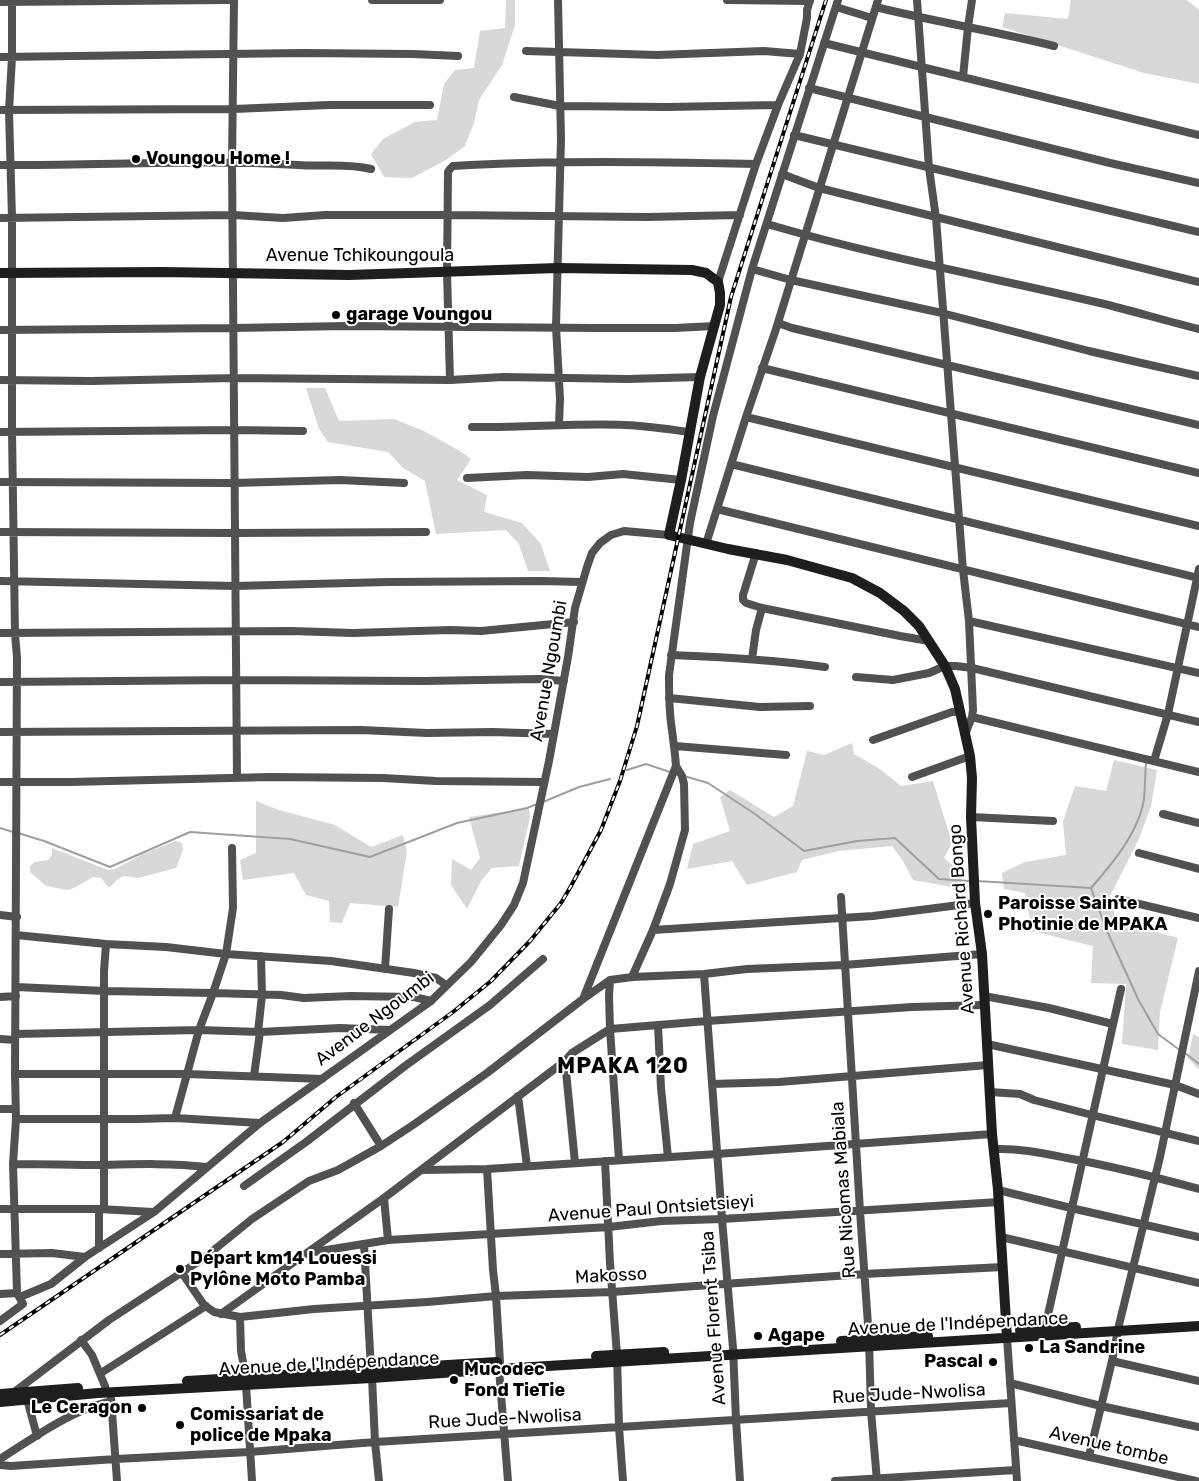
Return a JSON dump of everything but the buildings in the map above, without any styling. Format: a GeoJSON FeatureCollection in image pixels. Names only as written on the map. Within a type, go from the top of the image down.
{"type":"FeatureCollection","features":[{"type":"Feature","properties":{"kind":"street"},"geometry":{"type":"LineString","coordinates":[[0,2],[228,0]]}},
{"type":"Feature","properties":{"kind":"street"},"geometry":{"type":"LineString","coordinates":[[234,0],[232,163],[234,215],[237,778]]}},
{"type":"Feature","properties":{"kind":"street"},"geometry":{"type":"LineString","coordinates":[[372,0],[440,0]]}},
{"type":"Feature","properties":{"kind":"street"},"geometry":{"type":"LineString","coordinates":[[558,0],[561,163],[556,327],[560,425]]}},
{"type":"Feature","properties":{"kind":"street"},"geometry":{"type":"LineString","coordinates":[[583,999],[676,766],[668,675],[679,538],[681,480],[689,432],[700,377],[720,305],[718,282],[756,164],[800,54],[810,1],[727,0]]}},
{"type":"Feature","properties":{"kind":"street"},"geometry":{"type":"LineString","coordinates":[[917,0],[920,18],[929,168],[936,218],[963,570],[969,621],[972,668],[972,717],[966,732]]}},
{"type":"Feature","properties":{"kind":"street"},"geometry":{"type":"LineString","coordinates":[[963,77],[972,0]]}},
{"type":"Feature","properties":{"kind":"street"},"geometry":{"type":"LineString","coordinates":[[0,1322],[23,1304],[18,1295],[13,1164],[16,1119],[17,657],[12,432],[12,218],[9,110],[12,57],[12,1]]}},
{"type":"Feature","properties":{"kind":"street"},"geometry":{"type":"LineString","coordinates":[[679,538],[690,523],[713,416],[752,269],[837,3],[872,18]]}},
{"type":"Feature","properties":{"kind":"street"},"geometry":{"type":"LineString","coordinates":[[706,544],[806,235],[877,3],[920,18],[1005,34],[1054,46]]}},
{"type":"Feature","properties":{"kind":"street"},"geometry":{"type":"LineString","coordinates":[[824,43],[1199,135]]}},
{"type":"Feature","properties":{"kind":"street"},"geometry":{"type":"LineString","coordinates":[[526,51],[657,55],[764,51],[800,54]]}},
{"type":"Feature","properties":{"kind":"street"},"geometry":{"type":"LineString","coordinates":[[0,57],[234,54],[413,54],[458,56]]}},
{"type":"Feature","properties":{"kind":"street"},"geometry":{"type":"LineString","coordinates":[[809,88],[1199,183]]}},
{"type":"Feature","properties":{"kind":"street"},"geometry":{"type":"LineString","coordinates":[[514,97],[560,106],[778,105]]}},
{"type":"Feature","properties":{"kind":"street"},"geometry":{"type":"LineString","coordinates":[[0,110],[234,109],[329,105],[430,105]]}},
{"type":"Feature","properties":{"kind":"street"},"geometry":{"type":"LineString","coordinates":[[794,136],[1199,232]]}},
{"type":"Feature","properties":{"kind":"street"},"geometry":{"type":"LineString","coordinates":[[0,165],[249,162],[303,166],[359,166],[371,170]]}},
{"type":"Feature","properties":{"kind":"street"},"geometry":{"type":"LineString","coordinates":[[450,380],[447,272],[448,172],[453,166],[509,163],[654,162],[756,164]]}},
{"type":"Feature","properties":{"kind":"street"},"geometry":{"type":"LineString","coordinates":[[782,174],[819,188],[1199,282]]}},
{"type":"Feature","properties":{"kind":"street"},"geometry":{"type":"LineString","coordinates":[[0,218],[234,215],[283,218],[325,215],[647,217],[740,215]]}},
{"type":"Feature","properties":{"kind":"street"},"geometry":{"type":"LineString","coordinates":[[767,224],[939,268],[1100,304],[1199,329]]}},
{"type":"Feature","properties":{"kind":"street","name":"Avenue Tchikoungoula"},"geometry":{"type":"LineString","coordinates":[[0,273],[349,275],[558,268],[692,270],[706,273],[718,282]]}},
{"type":"Feature","properties":{"kind":"street"},"geometry":{"type":"LineString","coordinates":[[752,269],[791,280],[942,313],[1089,351],[1199,376]]}},
{"type":"Feature","properties":{"kind":"street"},"geometry":{"type":"LineString","coordinates":[[778,323],[792,328],[1199,425]]}},
{"type":"Feature","properties":{"kind":"street"},"geometry":{"type":"LineString","coordinates":[[0,330],[346,326],[675,328],[714,326]]}},
{"type":"Feature","properties":{"kind":"street"},"geometry":{"type":"LineString","coordinates":[[762,368],[1199,473]]}},
{"type":"Feature","properties":{"kind":"street"},"geometry":{"type":"LineString","coordinates":[[0,380],[91,381],[234,378],[450,380],[503,377],[628,379],[700,377]]}},
{"type":"Feature","properties":{"kind":"street"},"geometry":{"type":"LineString","coordinates":[[746,417],[1199,526]]}},
{"type":"Feature","properties":{"kind":"street"},"geometry":{"type":"LineString","coordinates":[[472,427],[625,425],[689,432]]}},
{"type":"Feature","properties":{"kind":"street"},"geometry":{"type":"LineString","coordinates":[[0,432],[303,431]]}},
{"type":"Feature","properties":{"kind":"street"},"geometry":{"type":"LineString","coordinates":[[731,464],[1047,542],[1198,575],[1168,714],[1154,761]]}},
{"type":"Feature","properties":{"kind":"street"},"geometry":{"type":"LineString","coordinates":[[467,478],[527,475],[588,477],[624,474],[681,480]]}},
{"type":"Feature","properties":{"kind":"street"},"geometry":{"type":"LineString","coordinates":[[0,482],[234,483],[340,480],[404,483]]}},
{"type":"Feature","properties":{"kind":"street"},"geometry":{"type":"LineString","coordinates":[[717,509],[1199,628]]}},
{"type":"Feature","properties":{"kind":"street","name":"Avenue Ngoumbi"},"geometry":{"type":"LineString","coordinates":[[0,1294],[18,1295],[51,1284],[85,1257],[154,1212],[260,1123],[431,1000],[471,962],[501,925],[514,905],[523,883],[564,681],[575,608],[592,554],[600,543],[610,535],[624,531],[679,538]]}},
{"type":"Feature","properties":{"kind":"street"},"geometry":{"type":"LineString","coordinates":[[0,532],[426,532]]}},
{"type":"Feature","properties":{"kind":"street","name":"Avenue Richard Bongo"},"geometry":{"type":"LineString","coordinates":[[679,538],[787,560],[852,578],[880,592],[919,626],[945,666],[955,689],[966,732],[972,778],[971,817],[975,903],[982,954],[992,1134],[999,1202],[1017,1481]]}},
{"type":"Feature","properties":{"kind":"street"},"geometry":{"type":"LineString","coordinates":[[756,553],[743,595],[742,600],[746,603],[762,608],[929,641]]}},
{"type":"Feature","properties":{"kind":"street"},"geometry":{"type":"LineString","coordinates":[[0,581],[235,586],[388,582],[582,582]]}},
{"type":"Feature","properties":{"kind":"street"},"geometry":{"type":"LineString","coordinates":[[752,659],[756,630],[762,608]]}},
{"type":"Feature","properties":{"kind":"street"},"geometry":{"type":"LineString","coordinates":[[969,621],[1199,673]]}},
{"type":"Feature","properties":{"kind":"street"},"geometry":{"type":"LineString","coordinates":[[0,633],[482,631],[574,622]]}},
{"type":"Feature","properties":{"kind":"street"},"geometry":{"type":"LineString","coordinates":[[671,655],[752,659],[825,667]]}},
{"type":"Feature","properties":{"kind":"street"},"geometry":{"type":"LineString","coordinates":[[856,677],[893,680],[928,673],[945,666],[972,668],[1199,722]]}},
{"type":"Feature","properties":{"kind":"street"},"geometry":{"type":"LineString","coordinates":[[0,682],[540,679],[564,681]]}},
{"type":"Feature","properties":{"kind":"street"},"geometry":{"type":"LineString","coordinates":[[669,698],[760,707],[810,706]]}},
{"type":"Feature","properties":{"kind":"street"},"geometry":{"type":"LineString","coordinates":[[873,740],[952,712],[961,712]]}},
{"type":"Feature","properties":{"kind":"street"},"geometry":{"type":"LineString","coordinates":[[972,717],[1199,772]]}},
{"type":"Feature","properties":{"kind":"street"},"geometry":{"type":"LineString","coordinates":[[0,732],[361,730],[428,734],[493,732],[553,734]]}},
{"type":"Feature","properties":{"kind":"street"},"geometry":{"type":"LineString","coordinates":[[675,746],[786,755]]}},
{"type":"Feature","properties":{"kind":"street"},"geometry":{"type":"LineString","coordinates":[[912,777],[970,756]]}},
{"type":"Feature","properties":{"kind":"street"},"geometry":{"type":"LineString","coordinates":[[632,977],[653,930],[670,884],[685,830],[684,784],[676,766]]}},
{"type":"Feature","properties":{"kind":"street"},"geometry":{"type":"LineString","coordinates":[[0,782],[237,778],[384,778],[436,781],[544,782]]}},
{"type":"Feature","properties":{"kind":"street"},"geometry":{"type":"LineString","coordinates":[[1163,814],[1199,823]]}},
{"type":"Feature","properties":{"kind":"street"},"geometry":{"type":"LineString","coordinates":[[971,817],[1053,821]]}},
{"type":"Feature","properties":{"kind":"street"},"geometry":{"type":"LineString","coordinates":[[175,1118],[199,1030],[226,954],[233,908],[232,848]]}},
{"type":"Feature","properties":{"kind":"street"},"geometry":{"type":"LineString","coordinates":[[1139,853],[1199,869]]}},
{"type":"Feature","properties":{"kind":"street","name":"Rue Nicomas Mabiala"},"geometry":{"type":"LineString","coordinates":[[841,896],[864,1274],[870,1342],[871,1411],[877,1480]]}},
{"type":"Feature","properties":{"kind":"street"},"geometry":{"type":"LineString","coordinates":[[1118,899],[1199,918]]}},
{"type":"Feature","properties":{"kind":"street"},"geometry":{"type":"LineString","coordinates":[[653,930],[873,916],[975,903]]}},
{"type":"Feature","properties":{"kind":"street"},"geometry":{"type":"LineString","coordinates":[[385,969],[389,909]]}},
{"type":"Feature","properties":{"kind":"street"},"geometry":{"type":"LineString","coordinates":[[0,915],[17,917]]}},
{"type":"Feature","properties":{"kind":"street"},"geometry":{"type":"LineString","coordinates":[[16,935],[106,944],[166,947],[226,954],[331,961],[414,973],[436,978],[446,986]]}},
{"type":"Feature","properties":{"kind":"street"},"geometry":{"type":"LineString","coordinates":[[99,1248],[104,1165],[104,971],[106,944]]}},
{"type":"Feature","properties":{"kind":"street"},"geometry":{"type":"LineString","coordinates":[[13,1393],[109,1320],[204,1258],[252,1219],[309,1181],[338,1170],[381,1146],[413,1125],[487,1073],[610,980],[982,954]]}},
{"type":"Feature","properties":{"kind":"street"},"geometry":{"type":"LineString","coordinates":[[254,1076],[262,995],[261,956]]}},
{"type":"Feature","properties":{"kind":"street"},"geometry":{"type":"LineString","coordinates":[[244,1186],[490,1005],[543,959]]}},
{"type":"Feature","properties":{"kind":"street"},"geometry":{"type":"LineString","coordinates":[[1089,1456],[1155,1177],[1199,971]]}},
{"type":"Feature","properties":{"kind":"street","name":"Avenue Florent Tsiba"},"geometry":{"type":"LineString","coordinates":[[704,974],[733,1352],[740,1481]]}},
{"type":"Feature","properties":{"kind":"street"},"geometry":{"type":"LineString","coordinates":[[610,980],[610,1029],[619,1160]]}},
{"type":"Feature","properties":{"kind":"street"},"geometry":{"type":"LineString","coordinates":[[16,987],[213,993],[304,998],[351,996],[414,997],[431,1000]]}},
{"type":"Feature","properties":{"kind":"street"},"geometry":{"type":"LineString","coordinates":[[1045,1328],[1121,989]]}},
{"type":"Feature","properties":{"kind":"street"},"geometry":{"type":"LineString","coordinates":[[0,997],[16,996]]}},
{"type":"Feature","properties":{"kind":"street"},"geometry":{"type":"LineString","coordinates":[[221,1314],[422,1170],[565,1061],[572,1053],[610,1029],[984,1000],[1048,1008],[1113,1024]]}},
{"type":"Feature","properties":{"kind":"street"},"geometry":{"type":"LineString","coordinates":[[658,1025],[661,1088],[668,1157]]}},
{"type":"Feature","properties":{"kind":"street"},"geometry":{"type":"LineString","coordinates":[[0,1039],[105,1032],[199,1030],[259,1032],[340,1028],[389,1030]]}},
{"type":"Feature","properties":{"kind":"street"},"geometry":{"type":"LineString","coordinates":[[987,1044],[1175,1085],[1199,1094]]}},
{"type":"Feature","properties":{"kind":"street"},"geometry":{"type":"LineString","coordinates":[[565,1061],[574,1163]]}},
{"type":"Feature","properties":{"kind":"street"},"geometry":{"type":"LineString","coordinates":[[712,1084],[779,1082],[988,1065]]}},
{"type":"Feature","properties":{"kind":"street"},"geometry":{"type":"LineString","coordinates":[[15,1074],[187,1074],[322,1078]]}},
{"type":"Feature","properties":{"kind":"street"},"geometry":{"type":"LineString","coordinates":[[990,1092],[1020,1094],[1034,1100],[1199,1141]]}},
{"type":"Feature","properties":{"kind":"street"},"geometry":{"type":"LineString","coordinates":[[518,1096],[527,1166]]}},
{"type":"Feature","properties":{"kind":"street"},"geometry":{"type":"LineString","coordinates":[[354,1104],[381,1146]]}},
{"type":"Feature","properties":{"kind":"street"},"geometry":{"type":"LineString","coordinates":[[0,1109],[16,1109]]}},
{"type":"Feature","properties":{"kind":"street"},"geometry":{"type":"LineString","coordinates":[[16,1119],[175,1118],[260,1123]]}},
{"type":"Feature","properties":{"kind":"street"},"geometry":{"type":"LineString","coordinates":[[422,1170],[487,1169],[856,1145],[992,1134]]}},
{"type":"Feature","properties":{"kind":"street"},"geometry":{"type":"LineString","coordinates":[[994,1149],[1027,1150],[1082,1160],[1199,1189]]}},
{"type":"Feature","properties":{"kind":"street"},"geometry":{"type":"LineString","coordinates":[[605,1161],[623,1481]]}},
{"type":"Feature","properties":{"kind":"street"},"geometry":{"type":"LineString","coordinates":[[13,1164],[104,1165],[135,1163],[182,1164],[207,1167]]}},
{"type":"Feature","properties":{"kind":"street"},"geometry":{"type":"LineString","coordinates":[[487,1169],[492,1270],[496,1296],[499,1366],[508,1481]]}},
{"type":"Feature","properties":{"kind":"street"},"geometry":{"type":"LineString","coordinates":[[998,1190],[1199,1237]]}},
{"type":"Feature","properties":{"kind":"street"},"geometry":{"type":"LineString","coordinates":[[384,1198],[388,1240]]}},
{"type":"Feature","properties":{"kind":"street","name":"Avenue Paul Ontsietsieyi"},"geometry":{"type":"LineString","coordinates":[[306,1254],[388,1240],[661,1221],[999,1202]]}},
{"type":"Feature","properties":{"kind":"street"},"geometry":{"type":"LineString","coordinates":[[0,1209],[101,1209],[154,1212]]}},
{"type":"Feature","properties":{"kind":"street"},"geometry":{"type":"LineString","coordinates":[[1001,1237],[1199,1283]]}},
{"type":"Feature","properties":{"kind":"street"},"geometry":{"type":"LineString","coordinates":[[364,1244],[375,1442],[379,1481]]}},
{"type":"Feature","properties":{"kind":"street"},"geometry":{"type":"LineString","coordinates":[[0,1254],[52,1253],[85,1257]]}},
{"type":"Feature","properties":{"kind":"street","name":"Makosso"},"geometry":{"type":"LineString","coordinates":[[206,1306],[214,1312],[240,1317],[496,1296],[612,1292],[864,1274],[1003,1267]]}},
{"type":"Feature","properties":{"kind":"street"},"geometry":{"type":"LineString","coordinates":[[101,1373],[206,1306],[182,1273]]}},
{"type":"Feature","properties":{"kind":"street"},"geometry":{"type":"LineString","coordinates":[[240,1317],[252,1481]]}},
{"type":"Feature","properties":{"kind":"street","name":"Avenue de l'Indépendance"},"geometry":{"type":"LineString","coordinates":[[0,1402],[246,1382],[1118,1328],[1199,1320]]}},
{"type":"Feature","properties":{"kind":"street","name":"Avenue de l'Indépendance"},"geometry":{"type":"LineString","coordinates":[[1007,1335],[1045,1328],[1199,1326]]}},
{"type":"Feature","properties":{"kind":"street"},"geometry":{"type":"LineString","coordinates":[[81,1340],[92,1355],[109,1393],[117,1481]]}},
{"type":"Feature","properties":{"kind":"street"},"geometry":{"type":"LineString","coordinates":[[1112,1361],[1199,1381]]}},
{"type":"Feature","properties":{"kind":"street"},"geometry":{"type":"LineString","coordinates":[[1010,1383],[1101,1406],[1199,1427]]}},
{"type":"Feature","properties":{"kind":"street"},"geometry":{"type":"LineString","coordinates":[[0,1459],[75,1413],[91,1407],[109,1393]]}},
{"type":"Feature","properties":{"kind":"street","name":"Avenue de l'Indépendance"},"geometry":{"type":"LineString","coordinates":[[0,1394],[109,1393]]}},
{"type":"Feature","properties":{"kind":"street"},"geometry":{"type":"LineString","coordinates":[[27,1399],[36,1436]]}},
{"type":"Feature","properties":{"kind":"street","name":"Rue Jude-Nwolisa"},"geometry":{"type":"LineString","coordinates":[[0,1465],[11,1466],[116,1458],[249,1452],[375,1442],[1011,1403]]}},
{"type":"Feature","properties":{"kind":"street","name":"Avenue tombe"},"geometry":{"type":"LineString","coordinates":[[1014,1440],[1196,1481]]}},
{"type":"Feature","properties":{"kind":"street"},"geometry":{"type":"LineString","coordinates":[[835,1481],[877,1480],[1016,1470]]}},
{"type":"Feature","properties":{"kind":"shaded area"},"geometry":{"type":"Polygon","coordinates":[[[506,0],[515,0],[515,25],[502,65],[479,100],[474,123],[465,146],[446,160],[412,178],[384,177],[371,154],[383,139],[415,122],[437,120],[444,84],[455,70],[474,68],[480,31],[505,28],[506,0]]]}},
{"type":"Feature","properties":{"kind":"shaded area"},"geometry":{"type":"Polygon","coordinates":[[[1071,0],[1187,0],[1199,10],[1199,84],[1144,73],[1002,27],[1005,13],[1068,19],[1071,0]]]}},
{"type":"Feature","properties":{"kind":"shaded area"},"geometry":{"type":"Polygon","coordinates":[[[306,388],[325,388],[339,421],[394,419],[424,431],[471,459],[457,480],[487,495],[484,512],[522,523],[541,544],[550,571],[528,571],[519,544],[506,530],[436,534],[425,481],[403,468],[388,452],[328,442],[319,429],[306,388]]]}},
{"type":"Feature","properties":{"kind":"shaded area"},"geometry":{"type":"Polygon","coordinates":[[[852,743],[854,754],[880,769],[901,786],[933,781],[952,843],[944,858],[961,872],[962,889],[913,880],[892,846],[838,851],[802,860],[797,872],[747,885],[732,861],[687,869],[693,844],[730,831],[720,797],[730,790],[774,817],[793,806],[807,751],[824,755],[852,743]]]}},
{"type":"Feature","properties":{"kind":"shaded area"},"geometry":{"type":"Polygon","coordinates":[[[1114,760],[1157,770],[1151,806],[1139,839],[1110,896],[1116,921],[1178,938],[1160,1012],[1158,1050],[1122,1044],[1126,984],[1091,983],[1093,946],[1032,931],[1025,893],[1004,889],[1002,873],[1025,862],[1066,855],[1063,821],[1075,786],[1106,791],[1114,760]]]}},
{"type":"Feature","properties":{"kind":"shaded area"},"geometry":{"type":"Polygon","coordinates":[[[256,801],[279,810],[335,825],[371,847],[403,835],[407,851],[398,907],[350,903],[342,923],[330,922],[329,901],[306,895],[294,873],[243,880],[240,860],[256,853],[256,801]]]}},
{"type":"Feature","properties":{"kind":"shaded area"},"geometry":{"type":"Polygon","coordinates":[[[529,808],[530,817],[519,866],[492,868],[481,881],[467,909],[451,885],[452,859],[471,870],[480,858],[469,817],[529,808]]]}},
{"type":"Feature","properties":{"kind":"shaded area"},"geometry":{"type":"Polygon","coordinates":[[[176,841],[182,843],[183,850],[176,868],[138,878],[124,876],[109,888],[101,878],[93,877],[67,890],[46,886],[30,872],[30,866],[35,862],[48,860],[52,855],[52,848],[108,870],[115,869],[143,854],[176,841]]]}},
{"type":"Feature","properties":{"kind":"shaded area"},"geometry":{"type":"Polygon","coordinates":[[[1193,1034],[1199,1037],[1199,1070],[1188,1058],[1193,1034]]]}},
{"type":"Feature","properties":{"kind":"waterway"},"geometry":{"type":"LineString","coordinates":[[627,770],[646,764],[670,772]]}},
{"type":"Feature","properties":{"kind":"waterway"},"geometry":{"type":"LineString","coordinates":[[1091,888],[1124,847],[1137,823],[1144,799],[1146,764]]}},
{"type":"Feature","properties":{"kind":"waterway"},"geometry":{"type":"LineString","coordinates":[[684,776],[708,783],[755,814],[804,851],[857,841],[895,838],[939,879],[970,881]]}},
{"type":"Feature","properties":{"kind":"waterway"},"geometry":{"type":"LineString","coordinates":[[543,802],[579,787],[610,779]]}},
{"type":"Feature","properties":{"kind":"waterway"},"geometry":{"type":"LineString","coordinates":[[18,833],[44,841],[110,867],[190,832],[290,839],[370,857],[457,823],[527,808],[537,804]]}},
{"type":"Feature","properties":{"kind":"waterway"},"geometry":{"type":"LineString","coordinates":[[0,828],[13,832]]}},
{"type":"Feature","properties":{"kind":"waterway"},"geometry":{"type":"LineString","coordinates":[[977,881],[1091,888],[1107,931],[1139,1001],[1158,1034],[1181,1051]]}},
{"type":"Feature","properties":{"kind":"waterway"},"geometry":{"type":"LineString","coordinates":[[1185,1053],[1199,1064]]}},
{"type":"Feature","properties":{"kind":"railway"},"geometry":{"type":"LineString","coordinates":[[0,1335],[283,1142],[336,1097],[453,1012],[491,981],[530,941],[561,903],[601,830],[620,781],[637,726],[731,297],[826,0]]}},
{"type":"Feature","properties":{"kind":"place","name":"Voungou Home !"},"geometry":{"type":"Point","coordinates":[136,159]}},
{"type":"Feature","properties":{"kind":"place","name":"garage Voungou"},"geometry":{"type":"Point","coordinates":[336,315]}},
{"type":"Feature","properties":{"kind":"place","name":"Paroisse Sainte Photinie de MPAKA"},"geometry":{"type":"Point","coordinates":[988,914]}},
{"type":"Feature","properties":{"kind":"place","name":"Départ km14 Louessi Pylône Moto Pamba"},"geometry":{"type":"Point","coordinates":[180,1269]}},
{"type":"Feature","properties":{"kind":"place","name":"Agape"},"geometry":{"type":"Point","coordinates":[758,1336]}},
{"type":"Feature","properties":{"kind":"place","name":"La Sandrine"},"geometry":{"type":"Point","coordinates":[1029,1348]}},
{"type":"Feature","properties":{"kind":"place","name":"Pascal"},"geometry":{"type":"Point","coordinates":[993,1362]}},
{"type":"Feature","properties":{"kind":"place","name":"Mucodec Fond TieTie"},"geometry":{"type":"Point","coordinates":[454,1380]}},
{"type":"Feature","properties":{"kind":"place","name":"Le Ceragon"},"geometry":{"type":"Point","coordinates":[142,1408]}},
{"type":"Feature","properties":{"kind":"place","name":"Comissariat de police de Mpaka"},"geometry":{"type":"Point","coordinates":[180,1425]}},
{"type":"Feature","properties":{"kind":"district","name":"MPAKA 120"},"geometry":{"type":"Point","coordinates":[623,1067]}}]}
